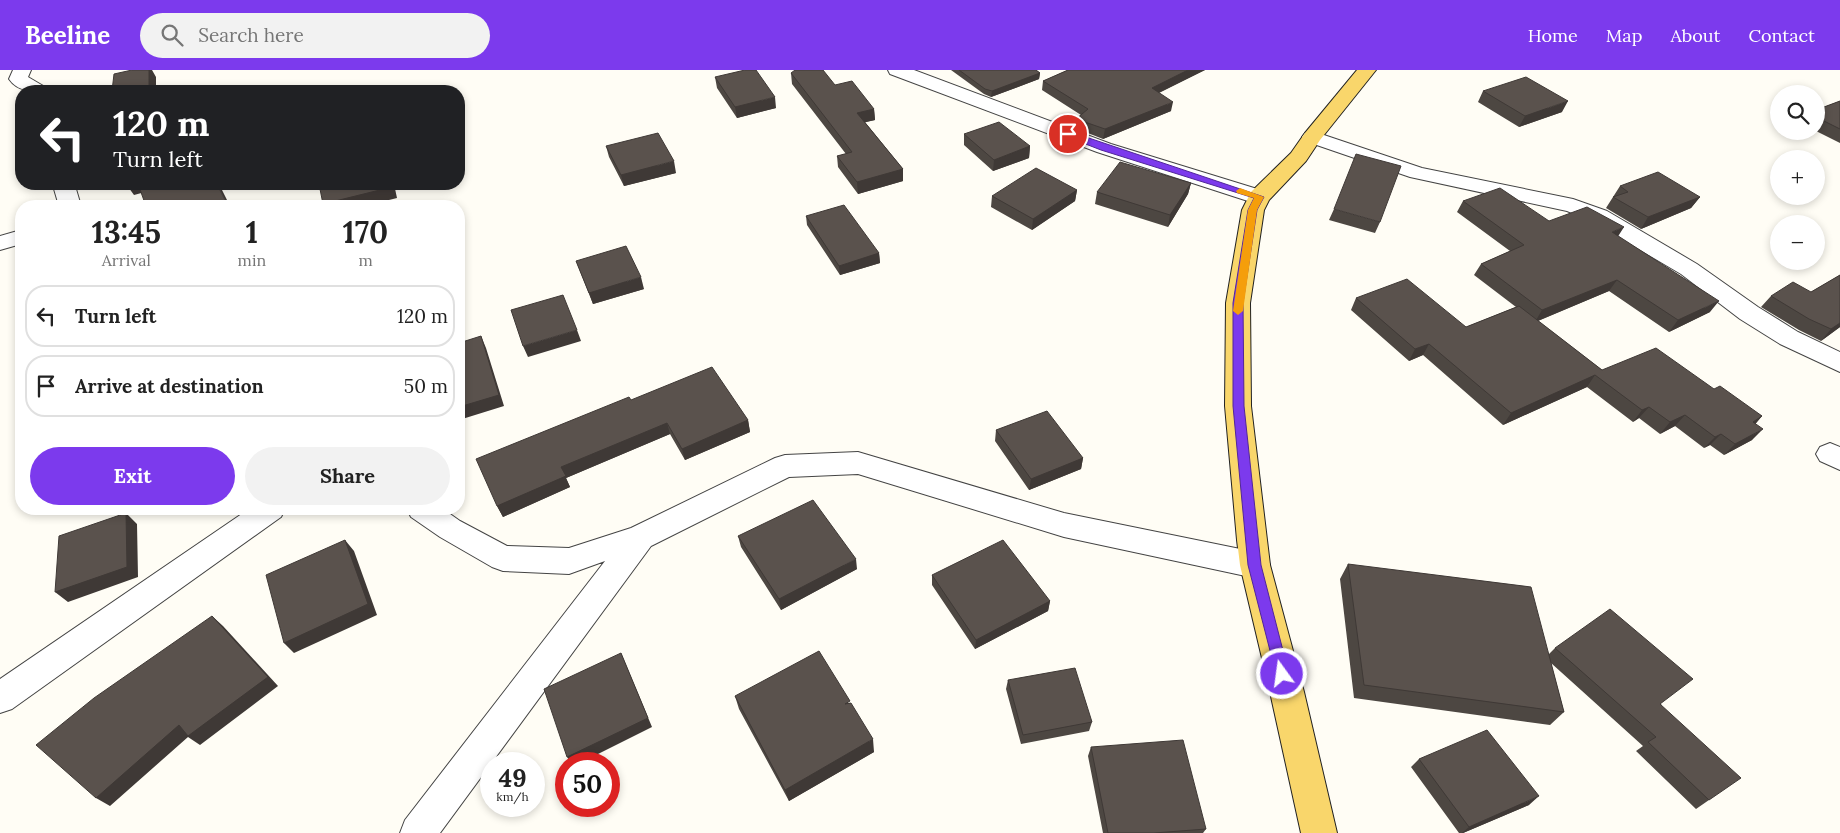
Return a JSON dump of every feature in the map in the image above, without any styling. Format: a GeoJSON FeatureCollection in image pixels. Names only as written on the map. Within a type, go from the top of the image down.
{"type":"FeatureCollection","features":[{"type":"Feature","properties":{"kind":"main road"},"geometry":{"type":"LineString","coordinates":[[1319,833],[1287,692],[1255,565],[1238,406],[1238,303],[1253,210],[1259,197],[1299,157],[1312,137],[1367,70]]}},
{"type":"Feature","properties":{"kind":"street"},"geometry":{"type":"LineString","coordinates":[[22,70],[18,79],[28,85]]}},
{"type":"Feature","properties":{"kind":"street"},"geometry":{"type":"LineString","coordinates":[[897,70],[1104,148],[1259,197]]}},
{"type":"Feature","properties":{"kind":"street"},"geometry":{"type":"LineString","coordinates":[[1312,137],[1417,173],[1573,206],[1599,216],[1689,268],[1749,313],[1789,338],[1840,363]]}},
{"type":"Feature","properties":{"kind":"street"},"geometry":{"type":"LineString","coordinates":[[0,243],[15,239]]}},
{"type":"Feature","properties":{"kind":"street"},"geometry":{"type":"LineString","coordinates":[[430,515],[450,529],[503,558],[568,561],[641,537],[785,466],[858,463],[1064,525],[1255,565]]}},
{"type":"Feature","properties":{"kind":"street"},"geometry":{"type":"LineString","coordinates":[[0,698],[262,515]]}},
{"type":"Feature","properties":{"kind":"street"},"geometry":{"type":"LineString","coordinates":[[418,833],[641,537]]}},
{"type":"Feature","properties":{"kind":"building"},"geometry":{"type":"Polygon","coordinates":[[[132,70],[149,70],[149,85],[113,85],[114,74],[132,70]]]}},
{"type":"Feature","properties":{"kind":"building"},"geometry":{"type":"Polygon","coordinates":[[[745,70],[756,70],[775,97],[735,107],[715,77],[745,70]]]}},
{"type":"Feature","properties":{"kind":"building"},"geometry":{"type":"Polygon","coordinates":[[[795,70],[823,70],[835,85],[852,81],[874,109],[857,113],[903,169],[857,182],[837,156],[852,152],[791,73],[795,70]]]}},
{"type":"Feature","properties":{"kind":"building"},"geometry":{"type":"Polygon","coordinates":[[[959,70],[1036,70],[1040,73],[992,91],[985,89],[959,70]]]}},
{"type":"Feature","properties":{"kind":"building"},"geometry":{"type":"Polygon","coordinates":[[[1068,70],[1188,70],[1152,88],[1173,102],[1105,129],[1076,119],[1088,109],[1043,81],[1068,70]]]}},
{"type":"Feature","properties":{"kind":"building"},"geometry":{"type":"Polygon","coordinates":[[[1526,77],[1568,101],[1525,116],[1483,91],[1526,77]]]}},
{"type":"Feature","properties":{"kind":"building"},"geometry":{"type":"Polygon","coordinates":[[[1840,101],[1840,129],[1825,122],[1825,107],[1840,101]]]}},
{"type":"Feature","properties":{"kind":"building"},"geometry":{"type":"Polygon","coordinates":[[[999,122],[1030,146],[994,160],[964,134],[999,122]]]}},
{"type":"Feature","properties":{"kind":"building"},"geometry":{"type":"Polygon","coordinates":[[[658,133],[674,161],[621,175],[606,146],[658,133]]]}},
{"type":"Feature","properties":{"kind":"building"},"geometry":{"type":"Polygon","coordinates":[[[1356,154],[1401,166],[1380,222],[1334,209],[1356,154]]]}},
{"type":"Feature","properties":{"kind":"building"},"geometry":{"type":"Polygon","coordinates":[[[1120,162],[1191,183],[1170,215],[1097,192],[1120,162]]]}},
{"type":"Feature","properties":{"kind":"building"},"geometry":{"type":"Polygon","coordinates":[[[1036,168],[1077,190],[1033,219],[992,196],[1036,168]]]}},
{"type":"Feature","properties":{"kind":"building"},"geometry":{"type":"Polygon","coordinates":[[[1658,172],[1700,197],[1648,217],[1613,197],[1628,192],[1620,186],[1658,172]]]}},
{"type":"Feature","properties":{"kind":"building"},"geometry":{"type":"Polygon","coordinates":[[[1500,188],[1549,221],[1587,207],[1624,227],[1612,232],[1719,301],[1678,320],[1617,280],[1542,310],[1481,264],[1524,245],[1463,201],[1500,188]]]}},
{"type":"Feature","properties":{"kind":"building"},"geometry":{"type":"Polygon","coordinates":[[[140,190],[220,190],[225,200],[144,200],[140,190]]]}},
{"type":"Feature","properties":{"kind":"building"},"geometry":{"type":"Polygon","coordinates":[[[320,190],[380,190],[339,200],[322,200],[320,190]]]}},
{"type":"Feature","properties":{"kind":"building"},"geometry":{"type":"Polygon","coordinates":[[[844,205],[879,253],[839,266],[806,216],[844,205]]]}},
{"type":"Feature","properties":{"kind":"building"},"geometry":{"type":"Polygon","coordinates":[[[626,246],[641,277],[589,293],[576,261],[626,246]]]}},
{"type":"Feature","properties":{"kind":"building"},"geometry":{"type":"Polygon","coordinates":[[[1840,275],[1840,323],[1831,329],[1809,319],[1771,296],[1793,282],[1811,292],[1840,275]]]}},
{"type":"Feature","properties":{"kind":"building"},"geometry":{"type":"Polygon","coordinates":[[[1407,279],[1466,327],[1519,306],[1602,370],[1656,348],[1714,389],[1720,386],[1762,416],[1753,422],[1763,429],[1735,444],[1721,434],[1715,437],[1685,415],[1670,422],[1649,407],[1642,410],[1595,375],[1511,413],[1429,344],[1415,349],[1356,298],[1407,279]]]}},
{"type":"Feature","properties":{"kind":"building"},"geometry":{"type":"Polygon","coordinates":[[[563,295],[577,330],[523,346],[511,310],[563,295]]]}},
{"type":"Feature","properties":{"kind":"building"},"geometry":{"type":"Polygon","coordinates":[[[481,336],[499,395],[465,405],[465,341],[481,336]]]}},
{"type":"Feature","properties":{"kind":"building"},"geometry":{"type":"Polygon","coordinates":[[[712,367],[748,420],[682,449],[667,423],[561,467],[566,476],[497,506],[476,459],[629,397],[631,400],[712,367]]]}},
{"type":"Feature","properties":{"kind":"building"},"geometry":{"type":"Polygon","coordinates":[[[1047,411],[1083,458],[1031,479],[996,430],[1047,411]]]}},
{"type":"Feature","properties":{"kind":"building"},"geometry":{"type":"Polygon","coordinates":[[[813,500],[856,559],[779,599],[738,536],[813,500]]]}},
{"type":"Feature","properties":{"kind":"building"},"geometry":{"type":"Polygon","coordinates":[[[120,515],[126,515],[127,567],[55,592],[59,536],[120,515]]]}},
{"type":"Feature","properties":{"kind":"building"},"geometry":{"type":"Polygon","coordinates":[[[345,540],[368,604],[284,643],[266,575],[345,540]]]}},
{"type":"Feature","properties":{"kind":"building"},"geometry":{"type":"Polygon","coordinates":[[[1003,540],[1050,601],[976,640],[932,575],[1003,540]]]}},
{"type":"Feature","properties":{"kind":"building"},"geometry":{"type":"Polygon","coordinates":[[[1348,564],[1531,587],[1564,712],[1364,685],[1348,564]]]}},
{"type":"Feature","properties":{"kind":"building"},"geometry":{"type":"Polygon","coordinates":[[[1610,609],[1693,679],[1660,704],[1741,778],[1709,800],[1648,742],[1656,737],[1555,648],[1610,609]]]}},
{"type":"Feature","properties":{"kind":"building"},"geometry":{"type":"Polygon","coordinates":[[[212,616],[268,677],[188,736],[179,725],[96,798],[36,745],[94,698],[212,616]]]}},
{"type":"Feature","properties":{"kind":"building"},"geometry":{"type":"Polygon","coordinates":[[[819,651],[850,701],[845,704],[851,703],[873,739],[785,790],[735,696],[819,651]]]}},
{"type":"Feature","properties":{"kind":"building"},"geometry":{"type":"Polygon","coordinates":[[[621,653],[648,718],[577,752],[565,752],[544,689],[621,653]]]}},
{"type":"Feature","properties":{"kind":"building"},"geometry":{"type":"Polygon","coordinates":[[[1075,668],[1092,722],[1023,735],[1008,680],[1075,668]]]}},
{"type":"Feature","properties":{"kind":"building"},"geometry":{"type":"Polygon","coordinates":[[[1487,730],[1539,796],[1469,827],[1419,759],[1487,730]]]}},
{"type":"Feature","properties":{"kind":"building"},"geometry":{"type":"Polygon","coordinates":[[[1183,740],[1206,829],[1154,833],[1108,833],[1091,747],[1183,740]]]}},
{"type":"Feature","properties":{"kind":"slow traffic"},"geometry":{"type":"LineString","coordinates":[[1238,311],[1253,210],[1259,197],[1240,191]]}},
{"type":"Feature","properties":{"kind":"route"},"geometry":{"type":"LineString","coordinates":[[1068,134],[1104,148],[1259,197],[1253,210],[1238,303],[1238,406],[1255,565],[1282,674]]}}]}
